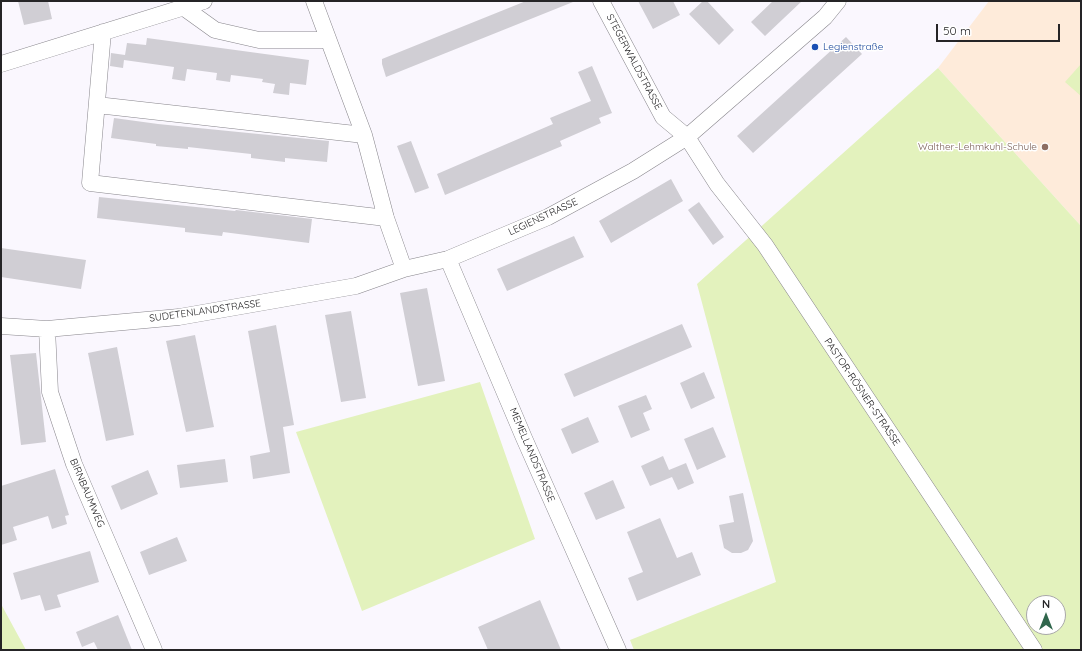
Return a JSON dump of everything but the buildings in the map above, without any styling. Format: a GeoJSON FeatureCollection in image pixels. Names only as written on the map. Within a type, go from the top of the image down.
{"type":"FeatureCollection","features":[{"type":"Feature","properties":{"kind":"street"},"geometry":{"type":"LineString","coordinates":[[1,64],[204,1]]}},
{"type":"Feature","properties":{"kind":"street"},"geometry":{"type":"LineString","coordinates":[[314,1],[364,135],[386,218],[404,269]]}},
{"type":"Feature","properties":{"kind":"street","name":"STEGERWALDSTRASSE"},"geometry":{"type":"LineString","coordinates":[[601,1],[663,117],[687,137]]}},
{"type":"Feature","properties":{"kind":"street","name":"LEGIENSTRASSE"},"geometry":{"type":"LineString","coordinates":[[448,259],[548,217],[633,171],[687,137],[825,17],[838,1]]}},
{"type":"Feature","properties":{"kind":"street"},"geometry":{"type":"LineString","coordinates":[[183,7],[215,30],[259,40],[328,40]]}},
{"type":"Feature","properties":{"kind":"street"},"geometry":{"type":"LineString","coordinates":[[103,32],[90,183],[386,218]]}},
{"type":"Feature","properties":{"kind":"street"},"geometry":{"type":"LineString","coordinates":[[97,105],[364,135]]}},
{"type":"Feature","properties":{"kind":"street","name":"PASTOR-RÖSNER-STRASSE"},"geometry":{"type":"LineString","coordinates":[[687,137],[717,184],[765,245],[1034,650]]}},
{"type":"Feature","properties":{"kind":"street","name":"SUDETENLANDSTRASSE"},"geometry":{"type":"LineString","coordinates":[[1,326],[47,329],[186,315],[356,286],[404,269],[448,259]]}},
{"type":"Feature","properties":{"kind":"street","name":"MEMELLANDSTRASSE"},"geometry":{"type":"LineString","coordinates":[[448,259],[524,438],[618,650]]}},
{"type":"Feature","properties":{"kind":"street","name":"BIRNBAUMWEG"},"geometry":{"type":"LineString","coordinates":[[47,329],[50,392],[74,464],[154,650]]}},
{"type":"Feature","properties":{"kind":"shaded area","name":"Walther-Lehmkuhl-Schule"},"geometry":{"type":"Polygon","coordinates":[[[989,1],[1081,1],[1081,226],[938,68],[989,1]]]}},
{"type":"Feature","properties":{"kind":"green space"},"geometry":{"type":"Polygon","coordinates":[[[1081,64],[1081,96],[1065,82],[1081,64]]]}},
{"type":"Feature","properties":{"kind":"green space"},"geometry":{"type":"Polygon","coordinates":[[[938,68],[1081,226],[1081,650],[634,650],[630,640],[776,582],[697,284],[938,68]]]}},
{"type":"Feature","properties":{"kind":"green space"},"geometry":{"type":"Polygon","coordinates":[[[480,382],[535,539],[362,611],[296,432],[480,382]]]}},
{"type":"Feature","properties":{"kind":"green space"},"geometry":{"type":"Polygon","coordinates":[[[1,604],[26,650],[1,650],[1,604]]]}},
{"type":"Feature","properties":{"kind":"place","name":"Legienstraße"},"geometry":{"type":"Point","coordinates":[815,47]}},
{"type":"Feature","properties":{"kind":"place","name":"Walther-Lehmkuhl-Schule"},"geometry":{"type":"Point","coordinates":[1045,147]}}]}
